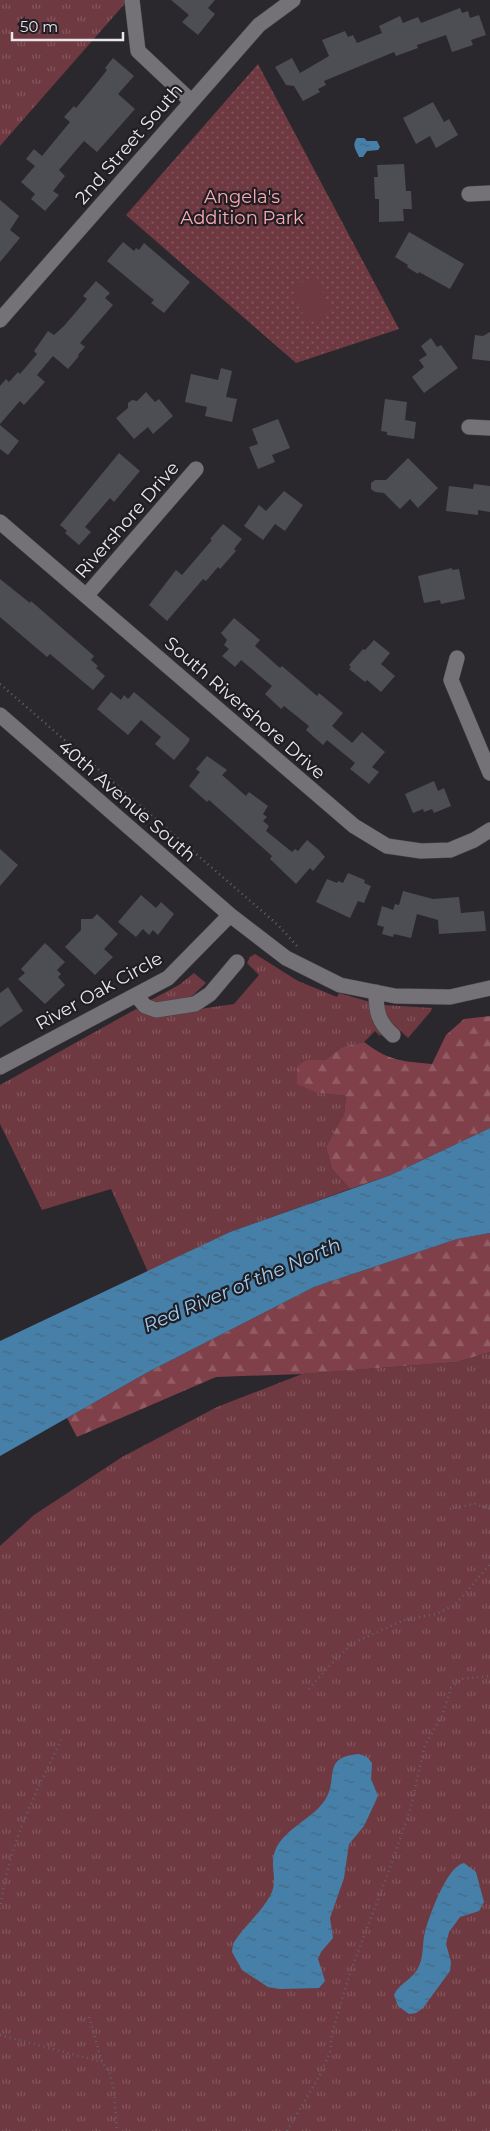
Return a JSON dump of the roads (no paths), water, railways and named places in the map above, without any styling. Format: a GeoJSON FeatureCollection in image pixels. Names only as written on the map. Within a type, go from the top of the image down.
{"type":"FeatureCollection","features":[{"type":"Feature","properties":{"kind":"street"},"geometry":{"type":"LineString","coordinates":[[132,0],[138,51],[191,101]]}},
{"type":"Feature","properties":{"kind":"street","name":"2nd Street South"},"geometry":{"type":"LineString","coordinates":[[0,320],[259,25],[293,0]]}},
{"type":"Feature","properties":{"kind":"street"},"geometry":{"type":"LineString","coordinates":[[469,194],[490,192]]}},
{"type":"Feature","properties":{"kind":"street"},"geometry":{"type":"LineString","coordinates":[[469,427],[490,428]]}},
{"type":"Feature","properties":{"kind":"street","name":"Rivershore Drive"},"geometry":{"type":"LineString","coordinates":[[86,596],[196,469]]}},
{"type":"Feature","properties":{"kind":"street","name":"South Rivershore Drive"},"geometry":{"type":"LineString","coordinates":[[0,522],[354,826],[387,846],[421,851],[450,850],[474,840],[490,830]]}},
{"type":"Feature","properties":{"kind":"street"},"geometry":{"type":"LineString","coordinates":[[457,658],[451,680],[490,773]]}},
{"type":"Feature","properties":{"kind":"street","name":"40th Avenue South"},"geometry":{"type":"LineString","coordinates":[[0,715],[230,915],[286,958],[340,985],[396,996],[450,996],[490,988]]}},
{"type":"Feature","properties":{"kind":"street","name":"River Oak Circle"},"geometry":{"type":"LineString","coordinates":[[0,1067],[168,978],[230,915]]}},
{"type":"Feature","properties":{"kind":"street"},"geometry":{"type":"LineString","coordinates":[[136,995],[145,1006],[156,1010],[195,1004],[210,994],[237,962]]}},
{"type":"Feature","properties":{"kind":"street"},"geometry":{"type":"LineString","coordinates":[[376,992],[377,1015],[385,1028],[393,1035]]}},
{"type":"Feature","properties":{"kind":"water"},"geometry":{"type":"Polygon","coordinates":[[[357,138],[377,141],[380,147],[378,150],[367,151],[363,157],[359,157],[354,146],[357,138]]]}},
{"type":"Feature","properties":{"kind":"water","name":"Red River of the North"},"geometry":{"type":"Polygon","coordinates":[[[490,1128],[490,1233],[457,1239],[314,1287],[148,1372],[0,1456],[0,1341],[230,1232],[391,1175],[490,1128]]]}},
{"type":"Feature","properties":{"kind":"water"},"geometry":{"type":"Polygon","coordinates":[[[359,1754],[367,1757],[372,1763],[371,1779],[378,1796],[364,1826],[349,1844],[344,1878],[330,1918],[333,1938],[321,1952],[318,1959],[325,1981],[319,1988],[280,1989],[268,1987],[242,1970],[232,1952],[233,1944],[261,1909],[273,1890],[273,1857],[279,1843],[325,1800],[329,1792],[335,1764],[347,1756],[359,1754]]]}},
{"type":"Feature","properties":{"kind":"water"},"geometry":{"type":"Polygon","coordinates":[[[464,1863],[476,1872],[484,1902],[479,1911],[460,1917],[449,1932],[446,1944],[451,1962],[450,1971],[423,2008],[416,2013],[409,2014],[398,2006],[394,1995],[399,1987],[417,1970],[422,1958],[425,1932],[430,1915],[445,1882],[458,1866],[464,1863]]]}},
{"type":"Feature","properties":{"kind":"park label","name":"Angela's Addition Park"},"geometry":{"type":"Point","coordinates":[242,207]}}]}
